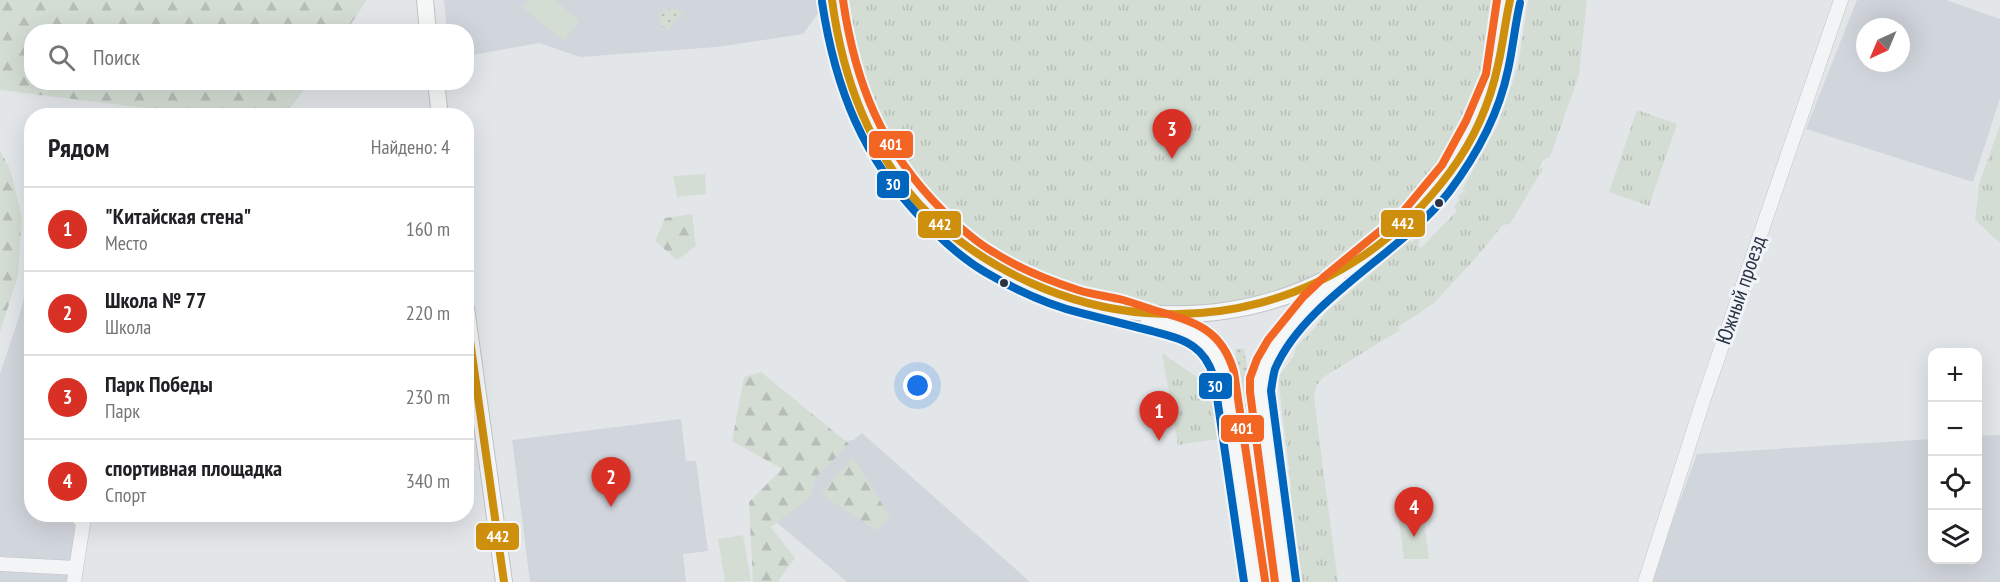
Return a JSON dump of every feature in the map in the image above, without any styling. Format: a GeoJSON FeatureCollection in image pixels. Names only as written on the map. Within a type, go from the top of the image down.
{"type":"FeatureCollection","features":[{"type":"Feature","properties":{"kind":"main road"},"geometry":{"type":"LineString","coordinates":[[425,0],[427,24]]}},
{"type":"Feature","properties":{"kind":"main road"},"geometry":{"type":"LineString","coordinates":[[832,0],[837,38],[858,105],[870,134],[907,190],[960,242],[996,266],[1072,299],[1184,330],[1207,344],[1220,362],[1224,374],[1255,582]]}},
{"type":"Feature","properties":{"kind":"main road"},"geometry":{"type":"LineString","coordinates":[[1286,582],[1260,382],[1266,363],[1293,324],[1311,304],[1409,221],[1451,171],[1475,126],[1496,77],[1509,2]]}},
{"type":"Feature","properties":{"kind":"main road"},"geometry":{"type":"LineString","coordinates":[[437,90],[439,108]]}},
{"type":"Feature","properties":{"kind":"main road"},"geometry":{"type":"LineString","coordinates":[[1125,312],[1204,314],[1266,304],[1304,290],[1360,261]]}},
{"type":"Feature","properties":{"kind":"main road"},"geometry":{"type":"LineString","coordinates":[[474,366],[504,582]]}},
{"type":"Feature","properties":{"kind":"street","name":"Южный проезд"},"geometry":{"type":"LineString","coordinates":[[1645,582],[1708,387],[1841,0]]}},
{"type":"Feature","properties":{"kind":"street"},"geometry":{"type":"LineString","coordinates":[[0,564],[75,575],[82,522]]}},
{"type":"Feature","properties":{"kind":"shaded area"},"geometry":{"type":"Polygon","coordinates":[[[444,0],[820,0],[821,9],[803,34],[717,47],[580,57],[539,43],[474,55],[474,24],[446,24],[444,0]]]}},
{"type":"Feature","properties":{"kind":"shaded area"},"geometry":{"type":"Polygon","coordinates":[[[1857,0],[1946,0],[2000,19],[2000,98],[1973,182],[1806,129],[1857,0]]]}},
{"type":"Feature","properties":{"kind":"shaded area"},"geometry":{"type":"Polygon","coordinates":[[[24,295],[24,522],[90,522],[80,582],[0,582],[0,374],[24,295]]]}},
{"type":"Feature","properties":{"kind":"shaded area"},"geometry":{"type":"Polygon","coordinates":[[[681,419],[686,461],[696,461],[708,551],[683,554],[686,582],[530,582],[512,440],[681,419]]]}},
{"type":"Feature","properties":{"kind":"shaded area"},"geometry":{"type":"Polygon","coordinates":[[[862,433],[1030,582],[847,582],[774,520],[844,441],[854,440],[862,433]]]}},
{"type":"Feature","properties":{"kind":"shaded area"},"geometry":{"type":"Polygon","coordinates":[[[2000,435],[2000,582],[1650,582],[1697,454],[1928,439],[1928,564],[1982,564],[1982,436],[2000,435]]]}},
{"type":"Feature","properties":{"kind":"green space"},"geometry":{"type":"Polygon","coordinates":[[[0,0],[367,0],[351,24],[24,24],[24,90],[304,90],[290,108],[146,108],[0,90],[0,0]]]}},
{"type":"Feature","properties":{"kind":"green space"},"geometry":{"type":"Polygon","coordinates":[[[528,0],[555,0],[580,21],[564,41],[522,7],[528,0]]]}},
{"type":"Feature","properties":{"kind":"green space"},"geometry":{"type":"Polygon","coordinates":[[[841,0],[1500,0],[1495,50],[1482,94],[1472,116],[1461,138],[1434,178],[1403,212],[1345,258],[1301,282],[1254,298],[1229,303],[1170,307],[1112,301],[1057,285],[1006,261],[959,228],[918,188],[885,141],[851,62],[841,0]]]}},
{"type":"Feature","properties":{"kind":"green space"},"geometry":{"type":"Polygon","coordinates":[[[1528,0],[1587,0],[1579,75],[1550,157],[1543,160],[1539,169],[1544,167],[1510,224],[1503,225],[1434,303],[1398,327],[1400,330],[1322,378],[1316,387],[1314,398],[1338,582],[1302,582],[1278,377],[1294,356],[1296,347],[1314,329],[1327,311],[1409,241],[1412,242],[1421,234],[1418,246],[1421,248],[1457,211],[1454,207],[1459,199],[1458,196],[1466,190],[1462,190],[1498,124],[1518,66],[1528,0]]]}},
{"type":"Feature","properties":{"kind":"green space"},"geometry":{"type":"Polygon","coordinates":[[[679,9],[683,12],[668,30],[661,25],[659,16],[665,10],[679,9]]]}},
{"type":"Feature","properties":{"kind":"green space"},"geometry":{"type":"Polygon","coordinates":[[[1637,110],[1677,124],[1649,206],[1609,192],[1637,110]]]}},
{"type":"Feature","properties":{"kind":"green space"},"geometry":{"type":"Polygon","coordinates":[[[2000,125],[2000,243],[1975,220],[1979,184],[2000,125]]]}},
{"type":"Feature","properties":{"kind":"green space"},"geometry":{"type":"Polygon","coordinates":[[[0,151],[10,169],[22,217],[18,276],[0,332],[0,151]]]}},
{"type":"Feature","properties":{"kind":"green space"},"geometry":{"type":"Polygon","coordinates":[[[705,174],[706,194],[677,197],[673,176],[705,174]]]}},
{"type":"Feature","properties":{"kind":"green space"},"geometry":{"type":"Polygon","coordinates":[[[692,214],[696,246],[677,260],[655,241],[665,218],[692,214]]]}},
{"type":"Feature","properties":{"kind":"green space"},"geometry":{"type":"Polygon","coordinates":[[[1244,348],[1277,582],[1268,582],[1235,349],[1244,348]]]}},
{"type":"Feature","properties":{"kind":"green space"},"geometry":{"type":"Polygon","coordinates":[[[1162,353],[1211,387],[1217,385],[1225,438],[1178,445],[1162,353]]]}},
{"type":"Feature","properties":{"kind":"green space"},"geometry":{"type":"Polygon","coordinates":[[[761,372],[849,444],[816,477],[810,497],[771,527],[795,558],[779,580],[780,582],[753,582],[749,502],[782,469],[732,441],[744,377],[761,372]]]}},
{"type":"Feature","properties":{"kind":"green space"},"geometry":{"type":"Polygon","coordinates":[[[853,457],[890,517],[877,531],[821,494],[853,457]]]}},
{"type":"Feature","properties":{"kind":"green space"},"geometry":{"type":"Polygon","coordinates":[[[1423,511],[1429,559],[1404,559],[1398,514],[1423,511]]]}},
{"type":"Feature","properties":{"kind":"green space"},"geometry":{"type":"Polygon","coordinates":[[[743,535],[751,581],[725,582],[718,539],[743,535]]]}},
{"type":"Feature","properties":{"kind":"transit line","name":"442"},"geometry":{"type":"LineString","coordinates":[[832,0],[843,56],[860,109],[885,159],[901,182],[931,216],[971,249],[1031,283],[1088,303],[1146,313],[1204,313],[1260,303],[1314,283],[1364,255],[1410,218],[1450,172],[1480,121],[1495,79],[1510,0]]}},
{"type":"Feature","properties":{"kind":"transit line","name":"401"},"geometry":{"type":"LineString","coordinates":[[843,0],[855,59],[874,114],[903,164],[921,187],[961,228],[988,249],[1035,274],[1078,290],[1123,300],[1184,319],[1206,330],[1222,346],[1234,372],[1265,580]]}},
{"type":"Feature","properties":{"kind":"transit line","name":"401"},"geometry":{"type":"LineString","coordinates":[[1275,582],[1250,392],[1250,378],[1257,359],[1268,340],[1303,297],[1402,213],[1442,165],[1466,121],[1486,74],[1497,0]]}},
{"type":"Feature","properties":{"kind":"transit line","name":"30"},"geometry":{"type":"LineString","coordinates":[[822,2],[835,64],[844,93],[869,148],[904,199],[947,243],[985,272],[1032,296],[1069,310],[1174,337],[1189,344],[1204,356],[1214,377],[1244,582]]}},
{"type":"Feature","properties":{"kind":"transit line","name":"30"},"geometry":{"type":"LineString","coordinates":[[1296,581],[1271,391],[1275,369],[1289,344],[1308,320],[1406,236],[1429,214],[1459,178],[1485,134],[1499,102],[1508,70],[1520,3]]}},
{"type":"Feature","properties":{"kind":"transit line","name":"442"},"geometry":{"type":"LineString","coordinates":[[474,369],[504,582]]}},
{"type":"Feature","properties":{"kind":"place","name":"Парк Победы"},"geometry":{"type":"Point","coordinates":[1172,159]}},
{"type":"Feature","properties":{"kind":"place","name":"\"Китайская стена\""},"geometry":{"type":"Point","coordinates":[1159,441]}},
{"type":"Feature","properties":{"kind":"place","name":"Школа № 77"},"geometry":{"type":"Point","coordinates":[611,507]}},
{"type":"Feature","properties":{"kind":"place","name":"спортивная площадка"},"geometry":{"type":"Point","coordinates":[1414,537]}}]}
